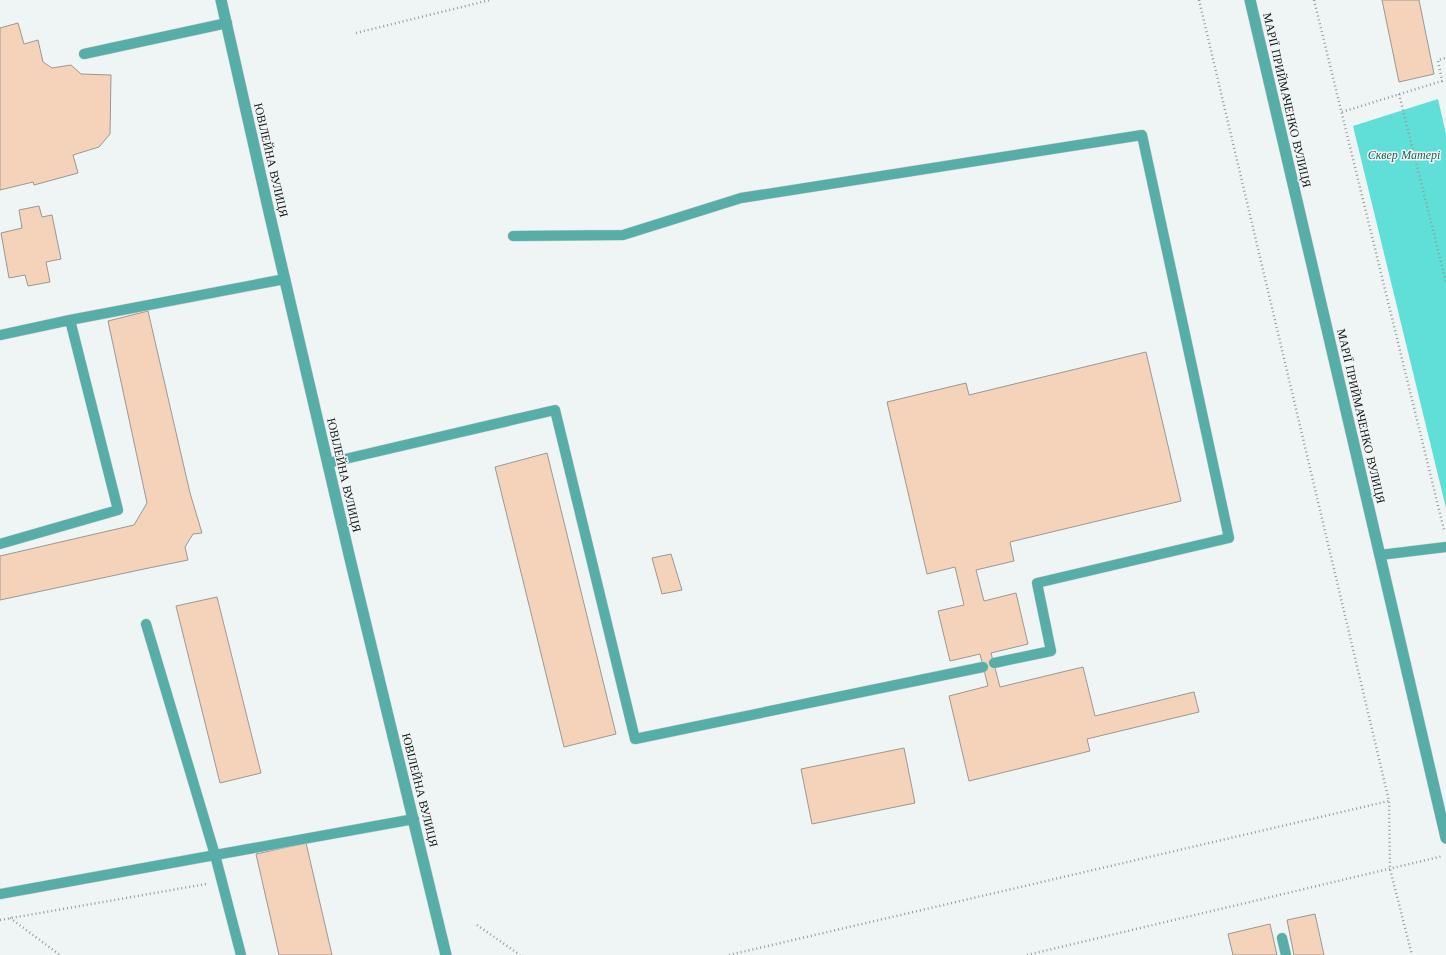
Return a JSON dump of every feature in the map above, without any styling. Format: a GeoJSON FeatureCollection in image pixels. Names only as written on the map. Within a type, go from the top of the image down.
{"type":"FeatureCollection","features":[{"type":"Feature","properties":{"kind":"street","name":"ЮВІЛЕЙНА ВУЛИЦЯ"},"geometry":{"type":"LineString","coordinates":[[221,0],[328,463],[446,955]]}},
{"type":"Feature","properties":{"kind":"street","name":"МАРІЇ ПРИЙМАЧЕНКО ВУЛИЦЯ"},"geometry":{"type":"LineString","coordinates":[[1250,0],[1446,838]]}},
{"type":"Feature","properties":{"kind":"lane"},"geometry":{"type":"LineString","coordinates":[[84,54],[227,23]]}},
{"type":"Feature","properties":{"kind":"lane"},"geometry":{"type":"LineString","coordinates":[[513,236],[623,235],[741,198],[1142,134],[1229,538],[1037,582],[1051,651],[994,663]]}},
{"type":"Feature","properties":{"kind":"lane"},"geometry":{"type":"LineString","coordinates":[[0,335],[70,320],[285,279]]}},
{"type":"Feature","properties":{"kind":"lane"},"geometry":{"type":"LineString","coordinates":[[0,544],[118,510],[70,320]]}},
{"type":"Feature","properties":{"kind":"lane"},"geometry":{"type":"LineString","coordinates":[[328,463],[556,410],[635,739],[983,667]]}},
{"type":"Feature","properties":{"kind":"lane"},"geometry":{"type":"LineString","coordinates":[[1380,555],[1446,547]]}},
{"type":"Feature","properties":{"kind":"lane"},"geometry":{"type":"LineString","coordinates":[[146,624],[215,855],[241,955]]}},
{"type":"Feature","properties":{"kind":"lane"},"geometry":{"type":"LineString","coordinates":[[0,894],[414,819]]}},
{"type":"Feature","properties":{"kind":"lane"},"geometry":{"type":"LineString","coordinates":[[1282,938],[1286,955]]}},
{"type":"Feature","properties":{"kind":"path"},"geometry":{"type":"LineString","coordinates":[[356,33],[490,0]]}},
{"type":"Feature","properties":{"kind":"path"},"geometry":{"type":"LineString","coordinates":[[1199,0],[1389,801],[1390,869],[1412,955]]}},
{"type":"Feature","properties":{"kind":"path"},"geometry":{"type":"LineString","coordinates":[[1314,0],[1446,536]]}},
{"type":"Feature","properties":{"kind":"path"},"geometry":{"type":"LineString","coordinates":[[1342,112],[1442,81],[1438,60],[1446,58]]}},
{"type":"Feature","properties":{"kind":"path"},"geometry":{"type":"LineString","coordinates":[[1400,94],[1446,282]]}},
{"type":"Feature","properties":{"kind":"path"},"geometry":{"type":"LineString","coordinates":[[729,955],[1389,801]]}},
{"type":"Feature","properties":{"kind":"path"},"geometry":{"type":"LineString","coordinates":[[1027,955],[1446,855]]}},
{"type":"Feature","properties":{"kind":"path"},"geometry":{"type":"LineString","coordinates":[[0,920],[222,881]]}},
{"type":"Feature","properties":{"kind":"path"},"geometry":{"type":"LineString","coordinates":[[10,918],[60,955]]}},
{"type":"Feature","properties":{"kind":"path"},"geometry":{"type":"LineString","coordinates":[[477,925],[520,955]]}},
{"type":"Feature","properties":{"kind":"green space","name":"Сквер Матері"},"geometry":{"type":"Polygon","coordinates":[[[1438,99],[1446,134],[1446,508],[1353,126],[1438,99]]]}},
{"type":"Feature","properties":{"kind":"building"},"geometry":{"type":"Polygon","coordinates":[[[1382,0],[1419,0],[1434,74],[1399,82],[1382,0]]]}},
{"type":"Feature","properties":{"kind":"building"},"geometry":{"type":"Polygon","coordinates":[[[18,23],[24,44],[38,40],[43,62],[52,68],[71,65],[81,74],[111,75],[110,134],[99,147],[73,155],[78,173],[34,185],[33,182],[0,190],[0,28],[18,23]]]}},
{"type":"Feature","properties":{"kind":"building"},"geometry":{"type":"Polygon","coordinates":[[[39,206],[42,217],[52,215],[61,259],[46,262],[50,282],[28,286],[25,275],[9,278],[1,233],[22,228],[19,210],[39,206]]]}},
{"type":"Feature","properties":{"kind":"building"},"geometry":{"type":"Polygon","coordinates":[[[148,311],[190,493],[202,533],[193,534],[185,547],[188,560],[0,600],[0,556],[134,525],[147,503],[108,321],[148,311]]]}},
{"type":"Feature","properties":{"kind":"building"},"geometry":{"type":"Polygon","coordinates":[[[1146,352],[1181,501],[1010,542],[1014,561],[976,570],[984,601],[1016,593],[1028,644],[991,653],[1000,687],[1083,667],[1095,716],[1194,692],[1199,712],[1087,739],[1090,751],[969,781],[949,696],[988,686],[980,654],[950,661],[938,611],[964,605],[955,567],[927,574],[887,402],[966,383],[969,395],[1146,352]]]}},
{"type":"Feature","properties":{"kind":"building"},"geometry":{"type":"Polygon","coordinates":[[[547,453],[616,734],[564,747],[495,467],[547,453]]]}},
{"type":"Feature","properties":{"kind":"building"},"geometry":{"type":"Polygon","coordinates":[[[671,554],[682,590],[662,594],[652,558],[671,554]]]}},
{"type":"Feature","properties":{"kind":"building"},"geometry":{"type":"Polygon","coordinates":[[[217,597],[261,773],[220,783],[176,606],[217,597]]]}},
{"type":"Feature","properties":{"kind":"building"},"geometry":{"type":"Polygon","coordinates":[[[904,748],[915,803],[812,824],[801,769],[904,748]]]}},
{"type":"Feature","properties":{"kind":"building"},"geometry":{"type":"Polygon","coordinates":[[[306,843],[332,955],[279,955],[256,854],[306,843]]]}},
{"type":"Feature","properties":{"kind":"building"},"geometry":{"type":"Polygon","coordinates":[[[1315,914],[1324,955],[1294,955],[1287,920],[1315,914]]]}},
{"type":"Feature","properties":{"kind":"building"},"geometry":{"type":"Polygon","coordinates":[[[1270,924],[1277,955],[1233,955],[1228,934],[1270,924]]]}}]}
